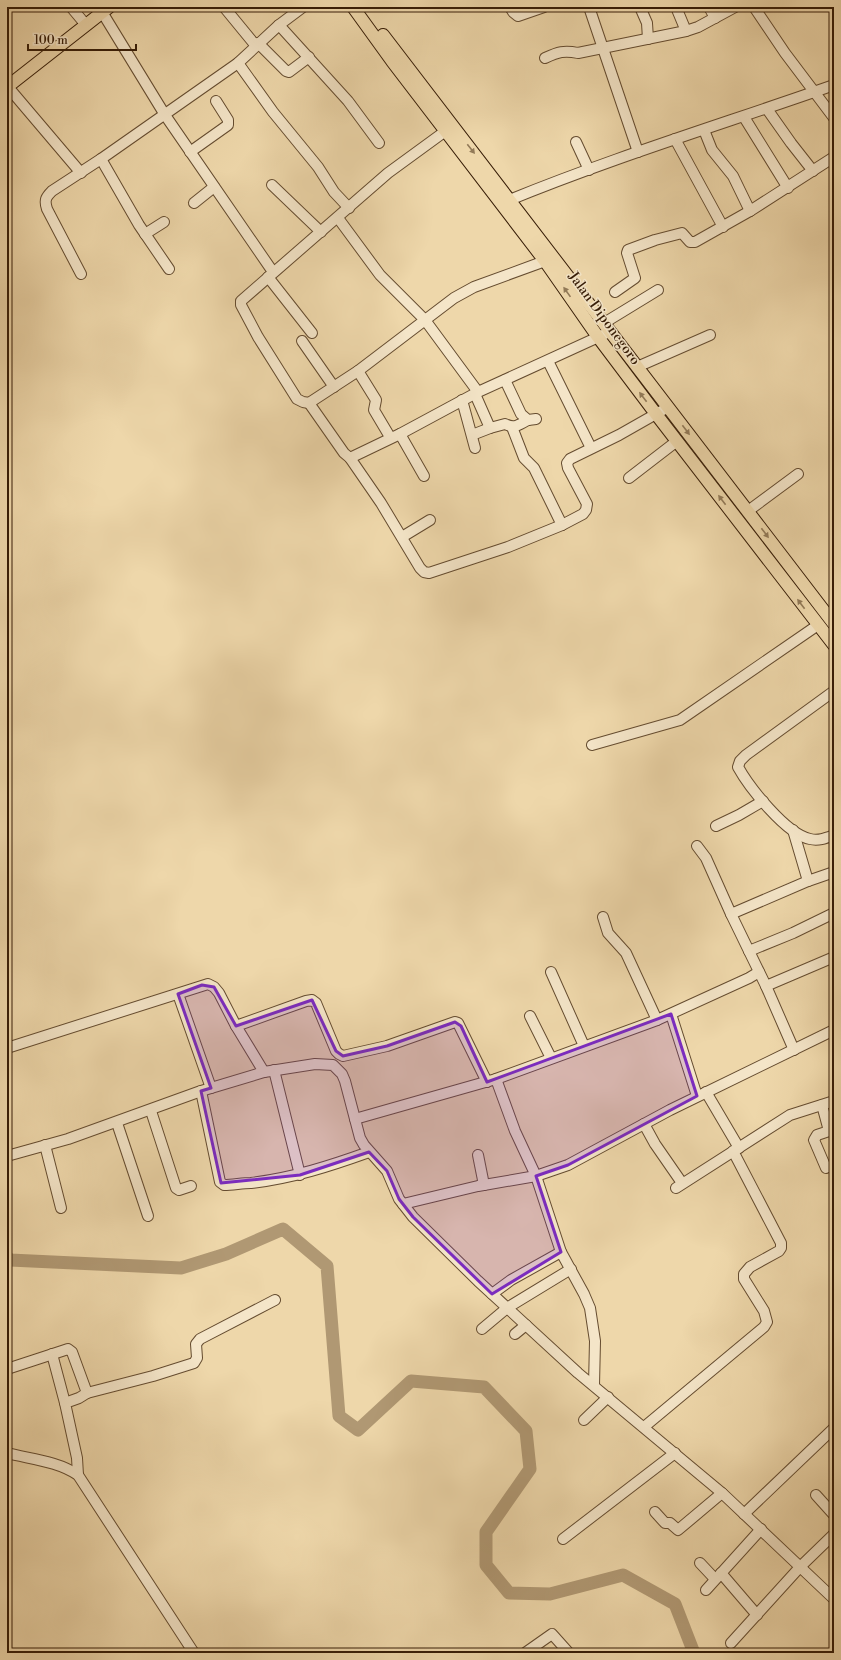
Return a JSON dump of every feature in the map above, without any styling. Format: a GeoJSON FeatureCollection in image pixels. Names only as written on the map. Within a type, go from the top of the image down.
{"type":"FeatureCollection","features":[{"type":"Feature","properties":{"kind":"main road","name":"Jalan Diponegoro"},"geometry":{"type":"LineString","coordinates":[[353,7],[449,128],[505,202],[607,327],[834,624]]}},
{"type":"Feature","properties":{"kind":"main road","name":"Jalan Diponegoro"},"geometry":{"type":"LineString","coordinates":[[362,7],[449,128]]}},
{"type":"Feature","properties":{"kind":"main road"},"geometry":{"type":"LineString","coordinates":[[7,87],[105,10]]}},
{"type":"Feature","properties":{"kind":"main road","name":"Jalan Diponegoro"},"geometry":{"type":"LineString","coordinates":[[505,202],[598,337],[834,645]]}},
{"type":"Feature","properties":{"kind":"street"},"geometry":{"type":"LineString","coordinates":[[71,7],[86,25]]}},
{"type":"Feature","properties":{"kind":"street"},"geometry":{"type":"LineString","coordinates":[[224,7],[257,45],[286,71],[289,72],[309,57]]}},
{"type":"Feature","properties":{"kind":"street"},"geometry":{"type":"LineString","coordinates":[[82,274],[45,203],[46,198],[52,191],[81,173],[238,63],[279,25],[303,7]]}},
{"type":"Feature","properties":{"kind":"street"},"geometry":{"type":"LineString","coordinates":[[510,7],[517,16],[521,16],[544,7]]}},
{"type":"Feature","properties":{"kind":"street"},"geometry":{"type":"LineString","coordinates":[[589,7],[638,152]]}},
{"type":"Feature","properties":{"kind":"street"},"geometry":{"type":"LineString","coordinates":[[640,7],[646,23],[648,39]]}},
{"type":"Feature","properties":{"kind":"street"},"geometry":{"type":"LineString","coordinates":[[676,7],[686,31]]}},
{"type":"Feature","properties":{"kind":"street"},"geometry":{"type":"LineString","coordinates":[[709,7],[715,18]]}},
{"type":"Feature","properties":{"kind":"street"},"geometry":{"type":"LineString","coordinates":[[545,58],[568,50],[578,53],[686,31],[698,27],[735,7]]}},
{"type":"Feature","properties":{"kind":"street"},"geometry":{"type":"LineString","coordinates":[[754,7],[785,53],[816,92],[834,118]]}},
{"type":"Feature","properties":{"kind":"street"},"geometry":{"type":"LineString","coordinates":[[105,10],[165,115],[271,275],[312,333]]}},
{"type":"Feature","properties":{"kind":"street"},"geometry":{"type":"LineString","coordinates":[[279,25],[348,101],[379,143]]}},
{"type":"Feature","properties":{"kind":"street"},"geometry":{"type":"LineString","coordinates":[[238,63],[273,112],[318,167],[334,192],[349,208]]}},
{"type":"Feature","properties":{"kind":"street"},"geometry":{"type":"LineString","coordinates":[[505,202],[638,152],[768,109],[834,85]]}},
{"type":"Feature","properties":{"kind":"street"},"geometry":{"type":"LineString","coordinates":[[7,87],[81,173]]}},
{"type":"Feature","properties":{"kind":"street"},"geometry":{"type":"LineString","coordinates":[[190,152],[228,125],[228,120],[216,101]]}},
{"type":"Feature","properties":{"kind":"street"},"geometry":{"type":"LineString","coordinates":[[768,109],[791,143],[813,171]]}},
{"type":"Feature","properties":{"kind":"street"},"geometry":{"type":"LineString","coordinates":[[744,117],[788,188]]}},
{"type":"Feature","properties":{"kind":"street"},"geometry":{"type":"LineString","coordinates":[[449,128],[388,173],[241,301],[241,305],[258,337],[298,399],[309,403],[358,372],[449,301],[467,291],[545,261]]}},
{"type":"Feature","properties":{"kind":"street"},"geometry":{"type":"LineString","coordinates":[[704,130],[712,150],[733,176],[750,211]]}},
{"type":"Feature","properties":{"kind":"street"},"geometry":{"type":"LineString","coordinates":[[675,139],[723,227]]}},
{"type":"Feature","properties":{"kind":"street"},"geometry":{"type":"LineString","coordinates":[[576,142],[589,170]]}},
{"type":"Feature","properties":{"kind":"street"},"geometry":{"type":"LineString","coordinates":[[615,292],[635,278],[627,253],[630,249],[655,240],[682,234],[694,243],[788,188],[834,157]]}},
{"type":"Feature","properties":{"kind":"street"},"geometry":{"type":"LineString","coordinates":[[101,159],[145,234],[169,269]]}},
{"type":"Feature","properties":{"kind":"street"},"geometry":{"type":"LineString","coordinates":[[272,185],[321,232]]}},
{"type":"Feature","properties":{"kind":"street"},"geometry":{"type":"LineString","coordinates":[[194,204],[214,187]]}},
{"type":"Feature","properties":{"kind":"street"},"geometry":{"type":"LineString","coordinates":[[338,218],[380,275],[425,320],[477,393],[490,428]]}},
{"type":"Feature","properties":{"kind":"street"},"geometry":{"type":"LineString","coordinates":[[145,234],[164,222]]}},
{"type":"Feature","properties":{"kind":"street"},"geometry":{"type":"LineString","coordinates":[[350,458],[390,437],[400,434],[462,400],[598,337],[607,327],[658,290]]}},
{"type":"Feature","properties":{"kind":"street"},"geometry":{"type":"LineString","coordinates":[[637,367],[710,335]]}},
{"type":"Feature","properties":{"kind":"street"},"geometry":{"type":"LineString","coordinates":[[302,341],[334,387]]}},
{"type":"Feature","properties":{"kind":"street"},"geometry":{"type":"LineString","coordinates":[[548,361],[591,448]]}},
{"type":"Feature","properties":{"kind":"street"},"geometry":{"type":"LineString","coordinates":[[358,372],[376,400],[374,410],[390,437]]}},
{"type":"Feature","properties":{"kind":"street"},"geometry":{"type":"LineString","coordinates":[[506,380],[521,414],[532,419],[512,428]]}},
{"type":"Feature","properties":{"kind":"street"},"geometry":{"type":"LineString","coordinates":[[462,400],[476,448]]}},
{"type":"Feature","properties":{"kind":"street"},"geometry":{"type":"LineString","coordinates":[[309,403],[328,431],[350,458],[402,537],[420,568],[424,572],[429,573],[508,547],[562,525],[583,514],[586,510],[586,504],[568,468],[567,463],[570,459],[656,414],[667,406]]}},
{"type":"Feature","properties":{"kind":"street"},"geometry":{"type":"LineString","coordinates":[[472,435],[505,424],[512,428],[524,458],[534,468],[562,525]]}},
{"type":"Feature","properties":{"kind":"street"},"geometry":{"type":"LineString","coordinates":[[400,434],[424,476]]}},
{"type":"Feature","properties":{"kind":"street"},"geometry":{"type":"LineString","coordinates":[[629,478],[677,441]]}},
{"type":"Feature","properties":{"kind":"street"},"geometry":{"type":"LineString","coordinates":[[748,511],[798,474]]}},
{"type":"Feature","properties":{"kind":"street"},"geometry":{"type":"LineString","coordinates":[[402,537],[430,520]]}},
{"type":"Feature","properties":{"kind":"street"},"geometry":{"type":"LineString","coordinates":[[592,745],[680,720],[818,626]]}},
{"type":"Feature","properties":{"kind":"street"},"geometry":{"type":"LineString","coordinates":[[834,691],[766,740],[740,761],[738,767],[773,814],[793,830],[810,839],[819,840],[834,835]]}},
{"type":"Feature","properties":{"kind":"street"},"geometry":{"type":"LineString","coordinates":[[716,826],[740,815],[763,801]]}},
{"type":"Feature","properties":{"kind":"street"},"geometry":{"type":"LineString","coordinates":[[793,830],[808,881]]}},
{"type":"Feature","properties":{"kind":"street"},"geometry":{"type":"LineString","coordinates":[[697,846],[706,858],[758,972],[766,986],[794,1050]]}},
{"type":"Feature","properties":{"kind":"street"},"geometry":{"type":"LineString","coordinates":[[731,914],[808,881],[834,872]]}},
{"type":"Feature","properties":{"kind":"street"},"geometry":{"type":"LineString","coordinates":[[749,951],[793,933],[834,913]]}},
{"type":"Feature","properties":{"kind":"street"},"geometry":{"type":"LineString","coordinates":[[603,917],[608,933],[626,953],[657,1020]]}},
{"type":"Feature","properties":{"kind":"street"},"geometry":{"type":"LineString","coordinates":[[766,986],[834,956]]}},
{"type":"Feature","properties":{"kind":"street"},"geometry":{"type":"LineString","coordinates":[[551,972],[584,1046]]}},
{"type":"Feature","properties":{"kind":"street"},"geometry":{"type":"LineString","coordinates":[[355,1119],[491,1081],[657,1020],[749,978],[758,972]]}},
{"type":"Feature","properties":{"kind":"street"},"geometry":{"type":"LineString","coordinates":[[7,1048],[208,984],[214,987],[236,1026],[269,1071],[300,1175]]}},
{"type":"Feature","properties":{"kind":"street"},"geometry":{"type":"LineString","coordinates":[[178,994],[206,1090],[222,1184],[226,1185],[267,1181],[300,1175],[330,1167],[369,1152]]}},
{"type":"Feature","properties":{"kind":"street"},"geometry":{"type":"LineString","coordinates":[[236,1026],[312,1000],[316,1003],[339,1054]]}},
{"type":"Feature","properties":{"kind":"street"},"geometry":{"type":"LineString","coordinates":[[671,1014],[696,1096]]}},
{"type":"Feature","properties":{"kind":"street"},"geometry":{"type":"LineString","coordinates":[[530,1016],[551,1058]]}},
{"type":"Feature","properties":{"kind":"street"},"geometry":{"type":"LineString","coordinates":[[339,1054],[350,1055],[387,1046],[455,1022],[458,1023],[491,1081],[536,1176],[561,1252],[590,1308],[595,1341],[594,1385]]}},
{"type":"Feature","properties":{"kind":"street"},"geometry":{"type":"LineString","coordinates":[[403,1204],[484,1185],[536,1176],[568,1165],[696,1096],[834,1030]]}},
{"type":"Feature","properties":{"kind":"street"},"geometry":{"type":"LineString","coordinates":[[333,1065],[339,1054]]}},
{"type":"Feature","properties":{"kind":"street"},"geometry":{"type":"LineString","coordinates":[[7,1156],[68,1139],[151,1111],[206,1090],[269,1071],[315,1064],[333,1065],[342,1074],[360,1138],[369,1152],[387,1170],[395,1191],[403,1204],[418,1222],[507,1308],[594,1385],[722,1493],[834,1599]]}},
{"type":"Feature","properties":{"kind":"street"},"geometry":{"type":"LineString","coordinates":[[644,1427],[764,1327],[767,1322],[766,1317],[744,1279],[744,1274],[750,1267],[779,1251],[781,1248],[781,1243],[706,1092]]}},
{"type":"Feature","properties":{"kind":"street"},"geometry":{"type":"LineString","coordinates":[[644,1124],[679,1186],[790,1115],[834,1101]]}},
{"type":"Feature","properties":{"kind":"street"},"geometry":{"type":"LineString","coordinates":[[822,1105],[832,1130],[817,1135],[814,1140],[826,1168]]}},
{"type":"Feature","properties":{"kind":"street"},"geometry":{"type":"LineString","coordinates":[[151,1111],[176,1188],[179,1190],[191,1186]]}},
{"type":"Feature","properties":{"kind":"street"},"geometry":{"type":"LineString","coordinates":[[117,1123],[148,1216]]}},
{"type":"Feature","properties":{"kind":"street"},"geometry":{"type":"LineString","coordinates":[[45,1145],[61,1208]]}},
{"type":"Feature","properties":{"kind":"street"},"geometry":{"type":"LineString","coordinates":[[478,1155],[484,1185]]}},
{"type":"Feature","properties":{"kind":"street"},"geometry":{"type":"LineString","coordinates":[[492,1294],[511,1280],[561,1252]]}},
{"type":"Feature","properties":{"kind":"street"},"geometry":{"type":"LineString","coordinates":[[482,1329],[507,1308],[571,1269]]}},
{"type":"Feature","properties":{"kind":"street"},"geometry":{"type":"LineString","coordinates":[[65,1403],[79,1398],[87,1393],[153,1376],[194,1363],[197,1358],[196,1344],[200,1339],[275,1300]]}},
{"type":"Feature","properties":{"kind":"street"},"geometry":{"type":"LineString","coordinates":[[515,1334],[526,1325]]}},
{"type":"Feature","properties":{"kind":"street"},"geometry":{"type":"LineString","coordinates":[[7,1369],[68,1349],[72,1352],[87,1393]]}},
{"type":"Feature","properties":{"kind":"street"},"geometry":{"type":"LineString","coordinates":[[52,1354],[77,1458],[78,1475]]}},
{"type":"Feature","properties":{"kind":"street"},"geometry":{"type":"LineString","coordinates":[[584,1420],[608,1397]]}},
{"type":"Feature","properties":{"kind":"street"},"geometry":{"type":"LineString","coordinates":[[744,1514],[834,1428]]}},
{"type":"Feature","properties":{"kind":"street"},"geometry":{"type":"LineString","coordinates":[[7,1453],[69,1468],[78,1475],[194,1653]]}},
{"type":"Feature","properties":{"kind":"street"},"geometry":{"type":"LineString","coordinates":[[564,1538],[675,1453]]}},
{"type":"Feature","properties":{"kind":"street"},"geometry":{"type":"LineString","coordinates":[[655,1512],[665,1524],[670,1523],[678,1530],[722,1493]]}},
{"type":"Feature","properties":{"kind":"street"},"geometry":{"type":"LineString","coordinates":[[816,1495],[834,1515]]}},
{"type":"Feature","properties":{"kind":"street"},"geometry":{"type":"LineString","coordinates":[[706,1590],[761,1529]]}},
{"type":"Feature","properties":{"kind":"street"},"geometry":{"type":"LineString","coordinates":[[731,1643],[800,1567],[834,1534]]}},
{"type":"Feature","properties":{"kind":"street"},"geometry":{"type":"LineString","coordinates":[[700,1563],[718,1576],[757,1615]]}},
{"type":"Feature","properties":{"kind":"street"},"geometry":{"type":"LineString","coordinates":[[525,1653],[552,1634],[569,1653]]}},
{"type":"Feature","properties":{"kind":"highlighted area"},"geometry":{"type":"Polygon","coordinates":[[[202,985],[214,987],[236,1026],[312,1000],[336,1051],[343,1056],[387,1046],[455,1022],[461,1026],[487,1082],[671,1014],[697,1096],[568,1165],[536,1176],[561,1252],[492,1294],[413,1217],[399,1199],[387,1171],[369,1152],[300,1175],[221,1183],[201,1091],[211,1088],[178,994],[202,985]]]}},
{"type":"Feature","properties":{"kind":"waterway"},"geometry":{"type":"LineString","coordinates":[[7,1257],[10,1260],[181,1268],[226,1254],[283,1229],[327,1266],[339,1416],[358,1430],[411,1381],[484,1387],[526,1431],[530,1469],[486,1532],[486,1565],[509,1593],[550,1594],[623,1575],[675,1604],[694,1653]]}}]}
